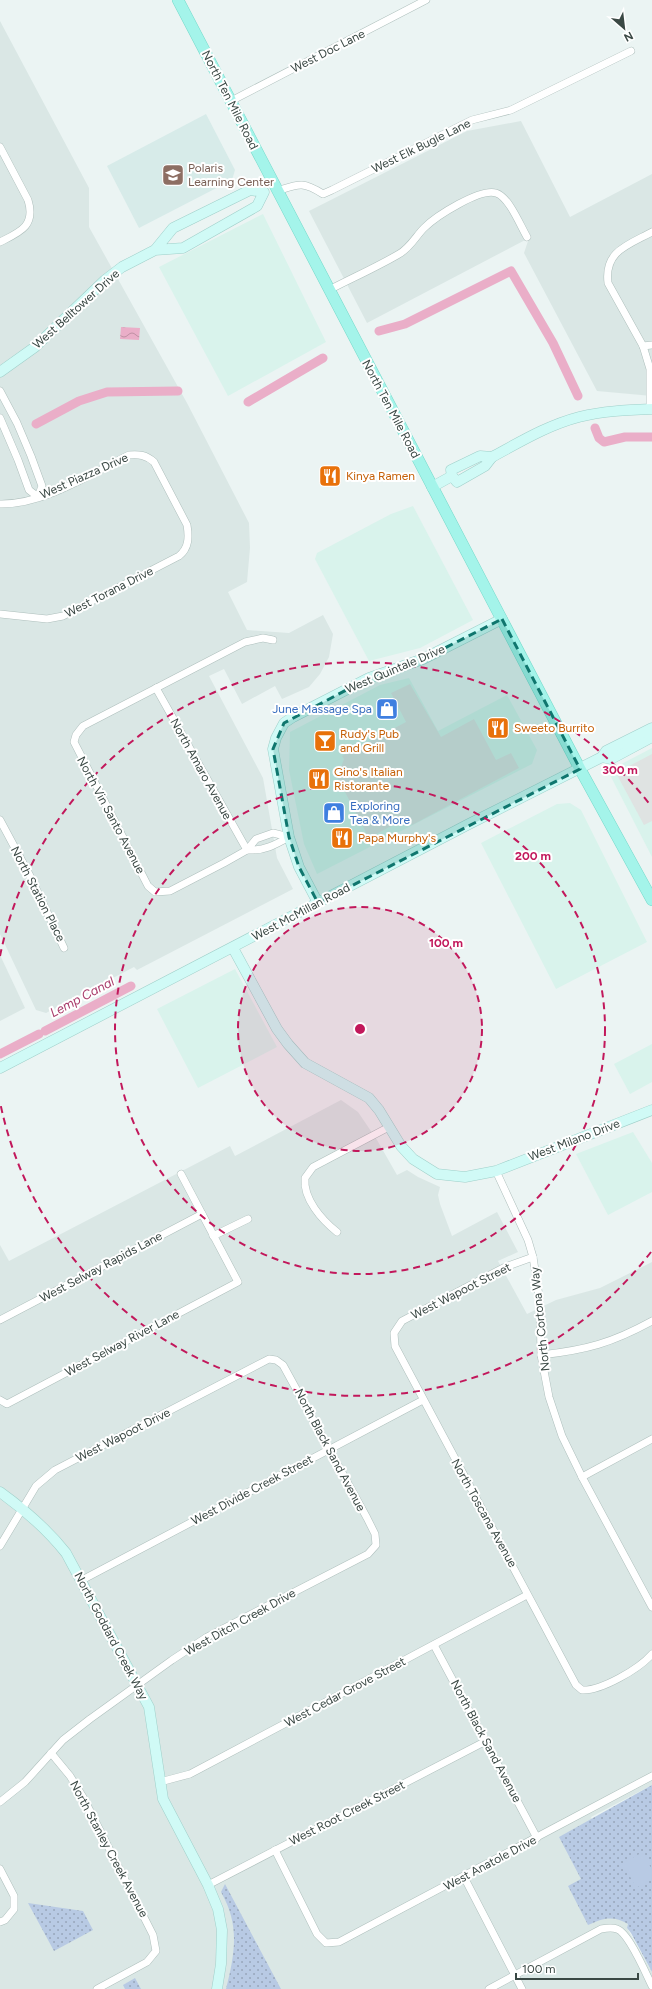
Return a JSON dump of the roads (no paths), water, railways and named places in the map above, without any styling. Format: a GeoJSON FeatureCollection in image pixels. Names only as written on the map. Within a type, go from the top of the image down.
{"type":"FeatureCollection","features":[{"type":"Feature","properties":{"kind":"main road","name":"North Ten Mile Road"},"geometry":{"type":"LineString","coordinates":[[178,0],[580,769],[652,900]]}},
{"type":"Feature","properties":{"kind":"street","name":"West Doc Lane"},"geometry":{"type":"LineString","coordinates":[[231,101],[426,0]]}},
{"type":"Feature","properties":{"kind":"street","name":"West Elk Bugle Lane"},"geometry":{"type":"LineString","coordinates":[[276,189],[297,184],[308,185],[323,194],[472,120],[511,110],[630,50]]}},
{"type":"Feature","properties":{"kind":"street"},"geometry":{"type":"LineString","coordinates":[[0,147],[28,200],[31,209],[30,219],[25,228],[0,242]]}},
{"type":"Feature","properties":{"kind":"street","name":"West Belltower Drive"},"geometry":{"type":"LineString","coordinates":[[155,250],[173,228],[250,190],[264,192],[276,189]]}},
{"type":"Feature","properties":{"kind":"street","name":"West Belltower Drive"},"geometry":{"type":"LineString","coordinates":[[0,372],[35,347],[105,280],[122,267],[155,250],[182,248],[257,206],[264,192]]}},
{"type":"Feature","properties":{"kind":"street"},"geometry":{"type":"LineString","coordinates":[[329,290],[401,254],[424,228],[446,211],[483,193],[496,193],[508,202],[527,237]]}},
{"type":"Feature","properties":{"kind":"street"},"geometry":{"type":"LineString","coordinates":[[432,487],[452,476],[457,482],[485,466],[492,457],[540,431],[578,417],[614,411],[651,409],[650,368],[643,346],[608,283],[607,274],[613,257],[621,248],[652,232]]}},
{"type":"Feature","properties":{"kind":"street"},"geometry":{"type":"LineString","coordinates":[[643,346],[652,345]]}},
{"type":"Feature","properties":{"kind":"street"},"geometry":{"type":"LineString","coordinates":[[0,391],[17,423],[42,486],[38,497],[29,490],[0,418]]}},
{"type":"Feature","properties":{"kind":"street","name":"West Piazza Drive"},"geometry":{"type":"LineString","coordinates":[[0,504],[16,503],[62,489],[129,455],[144,456],[154,462],[187,525],[189,536],[186,546]]}},
{"type":"Feature","properties":{"kind":"street","name":"West Torana Drive"},"geometry":{"type":"LineString","coordinates":[[0,614],[47,619],[63,616],[179,556],[184,552],[186,546]]}},
{"type":"Feature","properties":{"kind":"street","name":"West Quintale Drive"},"geometry":{"type":"LineString","coordinates":[[289,837],[273,749],[276,738],[284,723],[369,678],[423,659],[502,619]]}},
{"type":"Feature","properties":{"kind":"street"},"geometry":{"type":"LineString","coordinates":[[156,688],[245,642],[263,638],[273,640]]}},
{"type":"Feature","properties":{"kind":"street","name":"North Vin Santo Avenue"},"geometry":{"type":"LineString","coordinates":[[156,688],[83,726],[76,735],[74,742],[148,886],[155,892],[170,891],[247,850]]}},
{"type":"Feature","properties":{"kind":"street","name":"North Amaro Avenue"},"geometry":{"type":"LineString","coordinates":[[156,688],[247,850]]}},
{"type":"Feature","properties":{"kind":"street","name":"West McMillan Road"},"geometry":{"type":"LineString","coordinates":[[0,1068],[580,769],[602,757],[606,751],[652,728]]}},
{"type":"Feature","properties":{"kind":"street","name":"West McMillan Road"},"geometry":{"type":"LineString","coordinates":[[602,757],[611,759],[652,737]]}},
{"type":"Feature","properties":{"kind":"street","name":"North Station Place"},"geometry":{"type":"LineString","coordinates":[[0,820],[64,948]]}},
{"type":"Feature","properties":{"kind":"street"},"geometry":{"type":"LineString","coordinates":[[247,850],[256,839],[273,833],[289,837]]}},
{"type":"Feature","properties":{"kind":"street"},"geometry":{"type":"LineString","coordinates":[[247,850],[259,850],[276,845],[289,837]]}},
{"type":"Feature","properties":{"kind":"street"},"geometry":{"type":"LineString","coordinates":[[289,837],[299,867],[318,903]]}},
{"type":"Feature","properties":{"kind":"street"},"geometry":{"type":"LineString","coordinates":[[233,948],[277,1029],[288,1044],[305,1063],[369,1098],[401,1146],[413,1159],[437,1174],[465,1177],[496,1171]]}},
{"type":"Feature","properties":{"kind":"street","name":"West Milano Drive"},"geometry":{"type":"LineString","coordinates":[[496,1171],[652,1110]]}},
{"type":"Feature","properties":{"kind":"street"},"geometry":{"type":"LineString","coordinates":[[337,1232],[319,1216],[306,1189],[305,1178],[313,1167],[389,1127]]}},
{"type":"Feature","properties":{"kind":"street","name":"North Cortona Way"},"geometry":{"type":"LineString","coordinates":[[496,1171],[528,1240],[533,1257],[540,1302],[541,1355],[549,1397],[560,1430],[582,1477],[652,1607]]}},
{"type":"Feature","properties":{"kind":"street"},"geometry":{"type":"LineString","coordinates":[[181,1174],[214,1236],[248,1219]]}},
{"type":"Feature","properties":{"kind":"street","name":"West Selway Rapids Lane"},"geometry":{"type":"LineString","coordinates":[[0,1320],[202,1214]]}},
{"type":"Feature","properties":{"kind":"street","name":"West Selway River Lane"},"geometry":{"type":"LineString","coordinates":[[3,1402],[238,1282],[214,1236]]}},
{"type":"Feature","properties":{"kind":"street","name":"West Wapoot Street"},"geometry":{"type":"LineString","coordinates":[[394,1333],[402,1321],[505,1267],[533,1257]]}},
{"type":"Feature","properties":{"kind":"street"},"geometry":{"type":"LineString","coordinates":[[541,1355],[575,1351],[602,1344],[629,1334],[652,1321]]}},
{"type":"Feature","properties":{"kind":"street","name":"North Toscana Avenue"},"geometry":{"type":"LineString","coordinates":[[394,1333],[395,1346],[572,1679],[582,1690],[597,1689],[644,1663],[652,1654]]}},
{"type":"Feature","properties":{"kind":"street","name":"West Wapoot Drive"},"geometry":{"type":"LineString","coordinates":[[0,1546],[21,1507],[36,1486],[55,1470],[269,1359],[276,1360]]}},
{"type":"Feature","properties":{"kind":"street","name":"North Black Sand Avenue"},"geometry":{"type":"LineString","coordinates":[[276,1360],[283,1365],[329,1449],[372,1529],[376,1545]]}},
{"type":"Feature","properties":{"kind":"street","name":"West Divide Creek Street"},"geometry":{"type":"LineString","coordinates":[[82,1580],[423,1400]]}},
{"type":"Feature","properties":{"kind":"street"},"geometry":{"type":"LineString","coordinates":[[582,1477],[652,1439]]}},
{"type":"Feature","properties":{"kind":"street","name":"North Goddard Creek Way"},"geometry":{"type":"LineString","coordinates":[[0,1492],[21,1507],[51,1533],[66,1553],[82,1580],[149,1707],[160,1782],[164,1799],[208,1885],[218,1909],[222,1930],[221,1964],[217,1989]]}},
{"type":"Feature","properties":{"kind":"street","name":"West Ditch Creek Drive"},"geometry":{"type":"LineString","coordinates":[[0,1802],[25,1782],[51,1752],[90,1718],[207,1637],[368,1554],[376,1545]]}},
{"type":"Feature","properties":{"kind":"street","name":"West Cedar Grove Street"},"geometry":{"type":"LineString","coordinates":[[160,1782],[190,1774],[528,1595]]}},
{"type":"Feature","properties":{"kind":"street","name":"North Black Sand Avenue"},"geometry":{"type":"LineString","coordinates":[[434,1645],[537,1838]]}},
{"type":"Feature","properties":{"kind":"street","name":"West Root Creek Street"},"geometry":{"type":"LineString","coordinates":[[208,1885],[486,1741]]}},
{"type":"Feature","properties":{"kind":"street","name":"North Stanley Creek Avenue"},"geometry":{"type":"LineString","coordinates":[[51,1752],[70,1776],[83,1797],[153,1935],[156,1951],[147,1962],[97,1989]]}},
{"type":"Feature","properties":{"kind":"street","name":"West Anatole Drive"},"geometry":{"type":"LineString","coordinates":[[274,1850],[317,1934],[326,1943],[339,1942],[652,1776]]}},
{"type":"Feature","properties":{"kind":"street"},"geometry":{"type":"LineString","coordinates":[[0,1869],[14,1896],[14,1909],[5,1920],[0,1922]]}},
{"type":"Feature","properties":{"kind":"street"},"geometry":{"type":"LineString","coordinates":[[464,1877],[522,1989]]}},
{"type":"Feature","properties":{"kind":"street"},"geometry":{"type":"LineString","coordinates":[[488,1989],[601,1929],[617,1929],[625,1935],[652,1986]]}},
{"type":"Feature","properties":{"kind":"water"},"geometry":{"type":"Polygon","coordinates":[[[121,327],[140,328],[139,340],[120,339],[121,327]]]}},
{"type":"Feature","properties":{"kind":"waterway"},"geometry":{"type":"LineString","coordinates":[[379,331],[405,324],[511,271],[553,343],[578,396]]}},
{"type":"Feature","properties":{"kind":"waterway"},"geometry":{"type":"LineString","coordinates":[[248,402],[323,358]]}},
{"type":"Feature","properties":{"kind":"waterway"},"geometry":{"type":"LineString","coordinates":[[36,424],[79,401],[107,392],[178,391]]}},
{"type":"Feature","properties":{"kind":"waterway"},"geometry":{"type":"LineString","coordinates":[[595,428],[599,438],[604,442],[625,437],[652,437]]}},
{"type":"Feature","properties":{"kind":"waterway","name":"Lemp Canal"},"geometry":{"type":"LineString","coordinates":[[45,1031],[131,986]]}},
{"type":"Feature","properties":{"kind":"waterway","name":"Lemp Canal"},"geometry":{"type":"LineString","coordinates":[[0,1054],[39,1034]]}},
{"type":"Feature","properties":{"kind":"place","name":"Polaris Learning Center"},"geometry":{"type":"Point","coordinates":[173,175]}},
{"type":"Feature","properties":{"kind":"place","name":"Kinya Ramen"},"geometry":{"type":"Point","coordinates":[330,476]}},
{"type":"Feature","properties":{"kind":"place","name":"June Massage Spa"},"geometry":{"type":"Point","coordinates":[387,709]}},
{"type":"Feature","properties":{"kind":"place","name":"Sweeto Burrito"},"geometry":{"type":"Point","coordinates":[498,728]}},
{"type":"Feature","properties":{"kind":"place","name":"Rudy's Pub and Grill"},"geometry":{"type":"Point","coordinates":[325,741]}},
{"type":"Feature","properties":{"kind":"place","name":"Gino's Italian Ristorante"},"geometry":{"type":"Point","coordinates":[319,779]}},
{"type":"Feature","properties":{"kind":"place","name":"Exploring Tea & More"},"geometry":{"type":"Point","coordinates":[334,813]}},
{"type":"Feature","properties":{"kind":"place","name":"Papa Murphy's"},"geometry":{"type":"Point","coordinates":[342,838]}}]}
